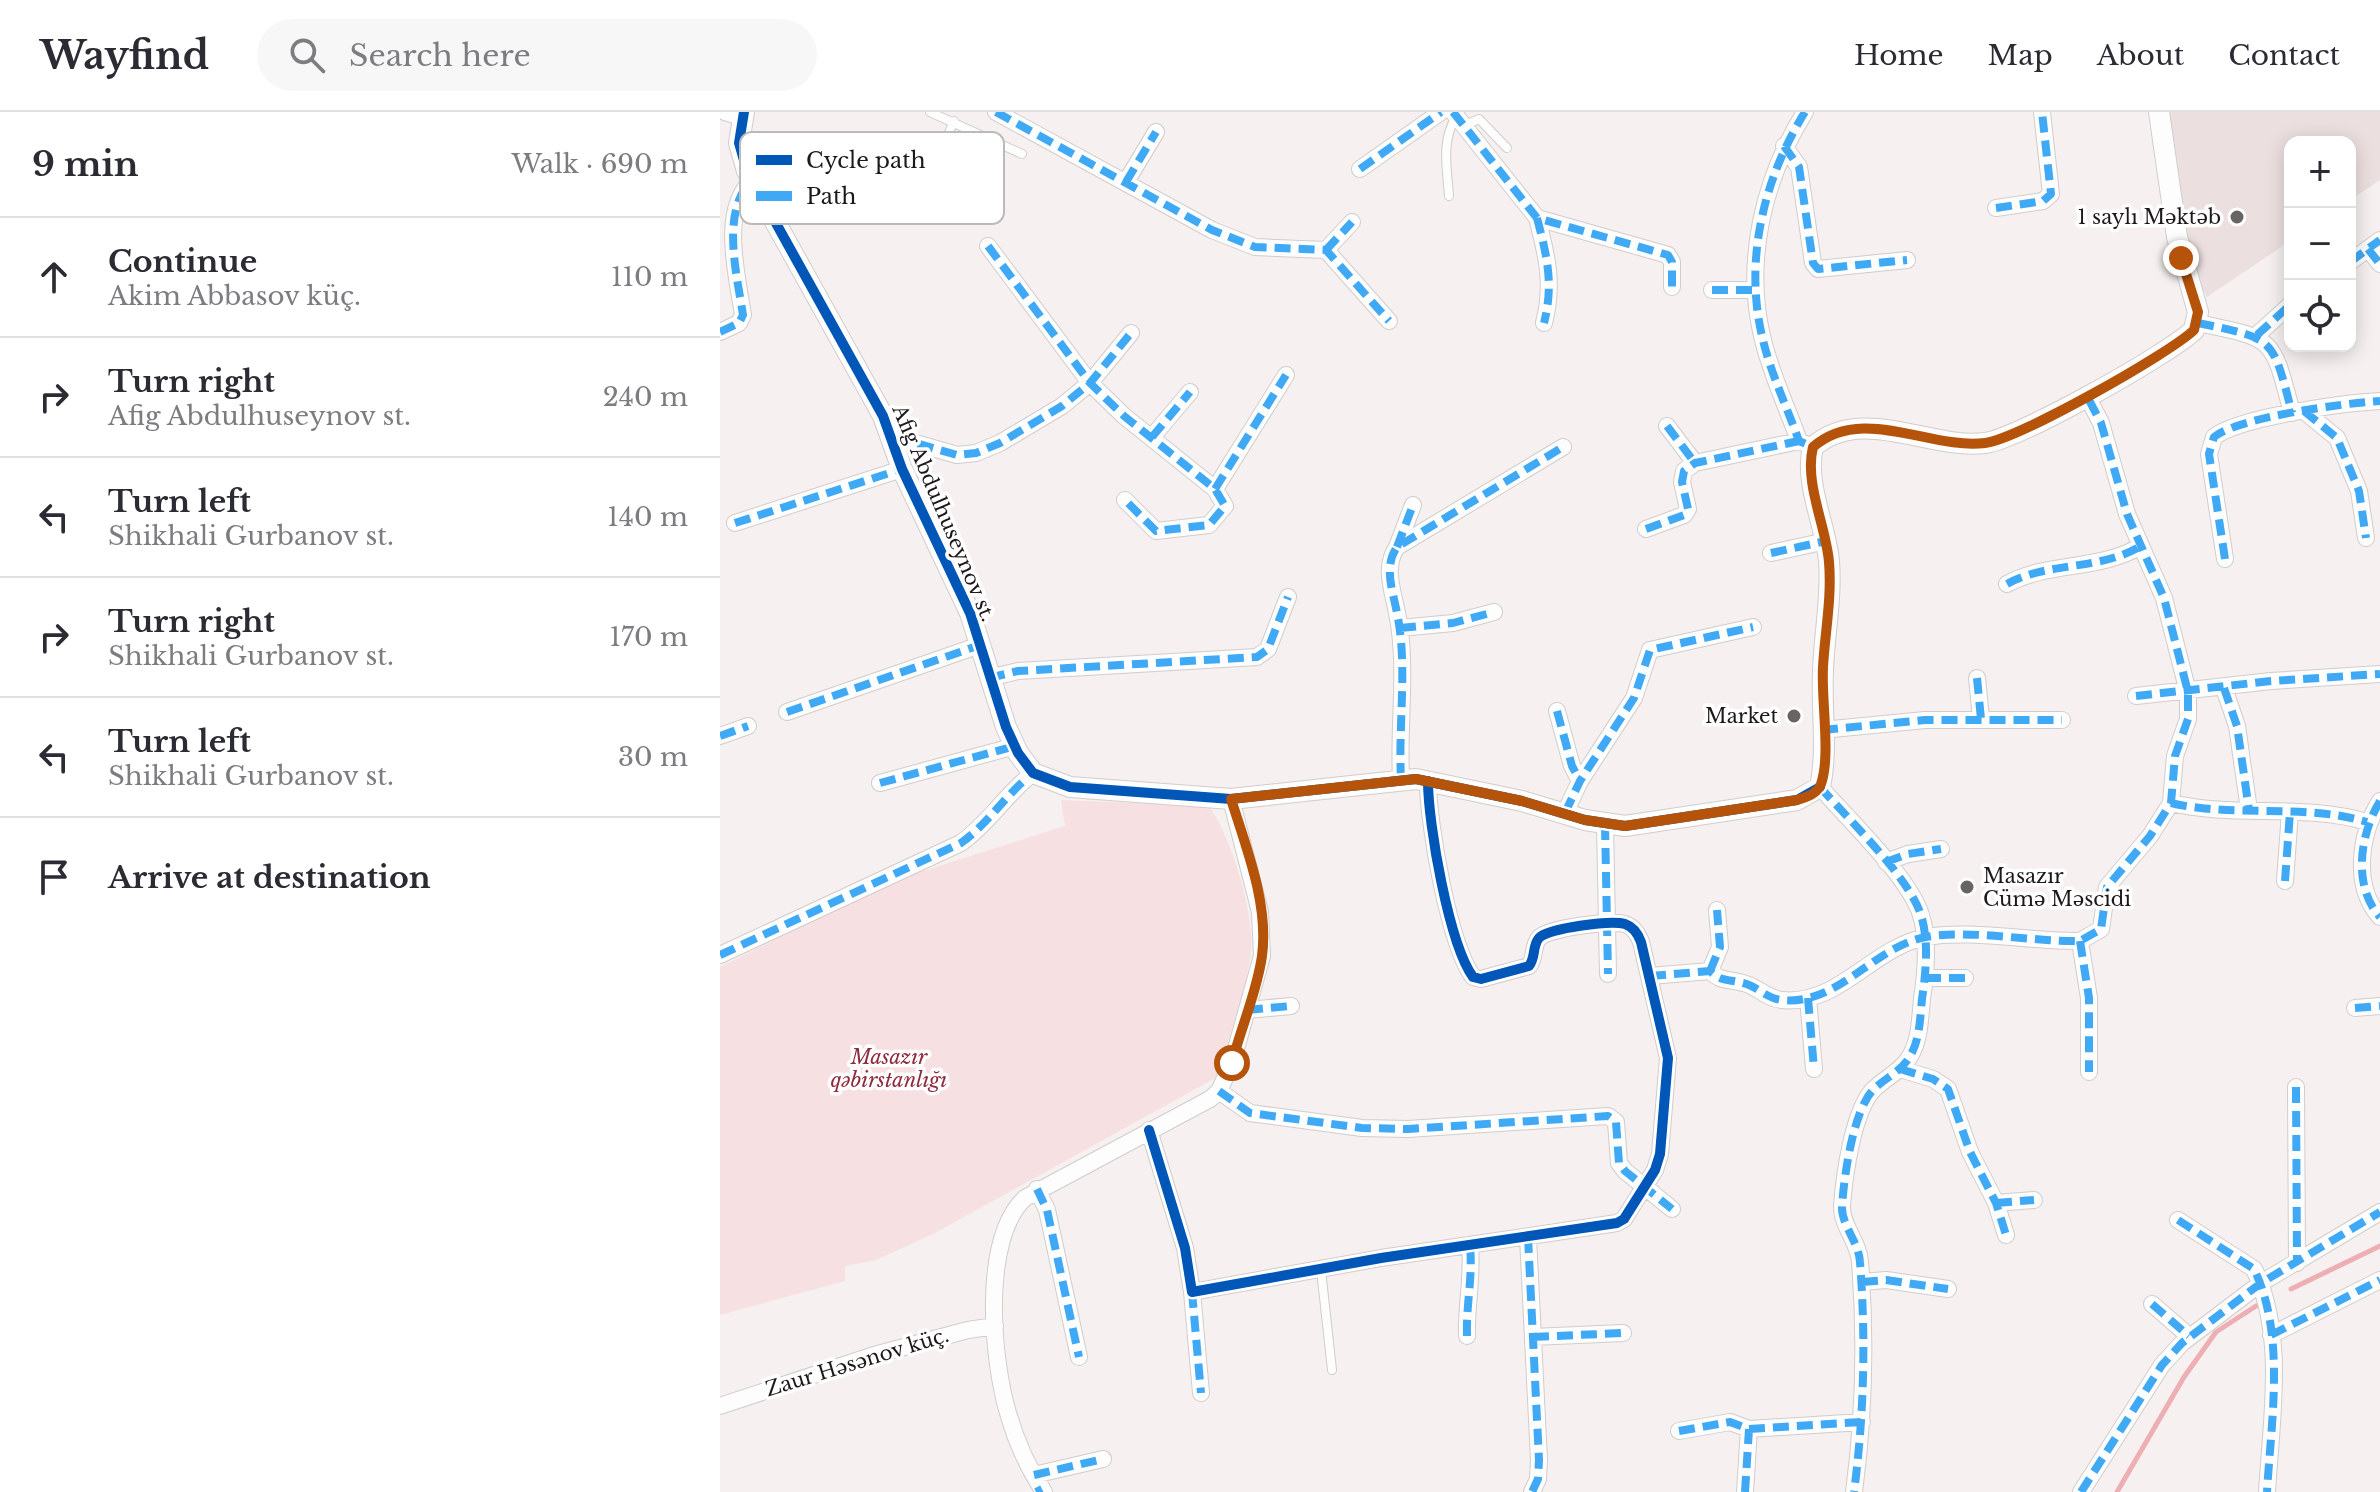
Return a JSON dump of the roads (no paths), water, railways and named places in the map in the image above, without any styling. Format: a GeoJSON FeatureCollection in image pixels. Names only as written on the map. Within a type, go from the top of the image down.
{"type":"FeatureCollection","features":[{"type":"Feature","properties":{"kind":"street"},"geometry":{"type":"LineString","coordinates":[[996,112],[1212,230],[1255,247],[1326,250],[1389,321]]}},
{"type":"Feature","properties":{"kind":"street"},"geometry":{"type":"LineString","coordinates":[[1805,112],[1784,146],[1766,197],[1754,290],[1762,339],[1806,444],[1826,541],[1830,585],[1823,668],[1820,787],[1915,900],[1925,937],[1925,978],[1915,1045],[1900,1069],[1871,1092],[1852,1142],[1842,1208],[1860,1256],[1862,1282],[1862,1422],[1854,1492]]}},
{"type":"Feature","properties":{"kind":"street"},"geometry":{"type":"LineString","coordinates":[[1996,208],[2043,201],[2051,194],[2042,112]]}},
{"type":"Feature","properties":{"kind":"street"},"geometry":{"type":"LineString","coordinates":[[2159,112],[2177,237],[2198,323]]}},
{"type":"Feature","properties":{"kind":"street","name":"Afig Abdulhuseynov st."},"geometry":{"type":"LineString","coordinates":[[737,114],[729,143],[740,161]]}},
{"type":"Feature","properties":{"kind":"street"},"geometry":{"type":"LineString","coordinates":[[1360,169],[1453,117],[1537,218],[1550,271],[1551,296],[1544,323]]}},
{"type":"Feature","properties":{"kind":"street"},"geometry":{"type":"LineString","coordinates":[[1126,182],[1156,132]]}},
{"type":"Feature","properties":{"kind":"street"},"geometry":{"type":"LineString","coordinates":[[1784,146],[1799,167],[1813,263],[1818,269],[1907,260]]}},
{"type":"Feature","properties":{"kind":"street"},"geometry":{"type":"LineString","coordinates":[[720,332],[739,323],[743,315],[734,227],[740,195]]}},
{"type":"Feature","properties":{"kind":"street"},"geometry":{"type":"LineString","coordinates":[[1537,218],[1668,255],[1672,262],[1672,287]]}},
{"type":"Feature","properties":{"kind":"street"},"geometry":{"type":"LineString","coordinates":[[1326,250],[1352,222]]}},
{"type":"Feature","properties":{"kind":"street","name":"Afig Abdulhuseynov st."},"geometry":{"type":"LineString","coordinates":[[777,224],[872,395],[902,469],[957,580],[1015,746],[1033,773]]}},
{"type":"Feature","properties":{"kind":"street"},"geometry":{"type":"LineString","coordinates":[[2356,258],[2374,245],[2380,264]]}},
{"type":"Feature","properties":{"kind":"street"},"geometry":{"type":"LineString","coordinates":[[988,246],[1090,383],[1215,489],[1225,506],[1209,525],[1156,531],[1125,500]]}},
{"type":"Feature","properties":{"kind":"street"},"geometry":{"type":"LineString","coordinates":[[1712,290],[1754,290]]}},
{"type":"Feature","properties":{"kind":"street"},"geometry":{"type":"LineString","coordinates":[[2257,335],[2284,310]]}},
{"type":"Feature","properties":{"kind":"street"},"geometry":{"type":"LineString","coordinates":[[2198,323],[2257,335],[2268,344],[2298,412],[2337,438],[2359,491],[2366,538]]}},
{"type":"Feature","properties":{"kind":"street"},"geometry":{"type":"LineString","coordinates":[[1646,529],[1684,515],[1688,509],[1682,482],[1684,471],[1695,463],[1806,444],[1861,429],[1972,443],[1994,441],[2087,396],[2187,337],[2198,323]]}},
{"type":"Feature","properties":{"kind":"street"},"geometry":{"type":"LineString","coordinates":[[894,443],[912,442],[957,455],[976,453],[1062,406],[1090,383],[1131,333]]}},
{"type":"Feature","properties":{"kind":"street"},"geometry":{"type":"LineString","coordinates":[[1215,489],[1286,375]]}},
{"type":"Feature","properties":{"kind":"street"},"geometry":{"type":"LineString","coordinates":[[1152,437],[1190,392]]}},
{"type":"Feature","properties":{"kind":"street"},"geometry":{"type":"LineString","coordinates":[[1650,976],[1710,971],[1721,980],[1743,983],[1778,1000],[1808,998],[1831,989],[1873,960],[1925,937],[2080,941],[2101,929],[2107,887],[2150,836],[2171,803],[2175,756],[2188,719],[2188,692],[2164,598],[2127,514],[2101,423],[2087,396]]}},
{"type":"Feature","properties":{"kind":"street"},"geometry":{"type":"LineString","coordinates":[[2225,559],[2210,446],[2222,430],[2298,412],[2380,401]]}},
{"type":"Feature","properties":{"kind":"street"},"geometry":{"type":"LineString","coordinates":[[1667,426],[1695,463]]}},
{"type":"Feature","properties":{"kind":"street"},"geometry":{"type":"LineString","coordinates":[[1397,547],[1563,447]]}},
{"type":"Feature","properties":{"kind":"street"},"geometry":{"type":"LineString","coordinates":[[735,523],[902,469]]}},
{"type":"Feature","properties":{"kind":"street"},"geometry":{"type":"LineString","coordinates":[[1401,779],[1400,628],[1389,570],[1391,555],[1413,505]]}},
{"type":"Feature","properties":{"kind":"street"},"geometry":{"type":"LineString","coordinates":[[1771,553],[1826,541]]}},
{"type":"Feature","properties":{"kind":"street"},"geometry":{"type":"LineString","coordinates":[[2007,584],[2028,573],[2098,563],[2141,546]]}},
{"type":"Feature","properties":{"kind":"street"},"geometry":{"type":"LineString","coordinates":[[989,678],[1018,671],[1257,657],[1268,649],[1288,597]]}},
{"type":"Feature","properties":{"kind":"street"},"geometry":{"type":"LineString","coordinates":[[1400,628],[1453,623],[1494,612]]}},
{"type":"Feature","properties":{"kind":"street"},"geometry":{"type":"LineString","coordinates":[[1565,813],[1580,781],[1634,698],[1650,650],[1753,627]]}},
{"type":"Feature","properties":{"kind":"street"},"geometry":{"type":"LineString","coordinates":[[787,712],[980,645]]}},
{"type":"Feature","properties":{"kind":"street"},"geometry":{"type":"LineString","coordinates":[[2136,696],[2380,674]]}},
{"type":"Feature","properties":{"kind":"street"},"geometry":{"type":"LineString","coordinates":[[1977,678],[1981,719]]}},
{"type":"Feature","properties":{"kind":"street"},"geometry":{"type":"LineString","coordinates":[[2224,688],[2237,726],[2249,810]]}},
{"type":"Feature","properties":{"kind":"street"},"geometry":{"type":"LineString","coordinates":[[1557,711],[1572,766],[1580,781]]}},
{"type":"Feature","properties":{"kind":"street"},"geometry":{"type":"LineString","coordinates":[[1822,730],[1981,719],[2062,720]]}},
{"type":"Feature","properties":{"kind":"street"},"geometry":{"type":"LineString","coordinates":[[720,736],[748,726]]}},
{"type":"Feature","properties":{"kind":"street"},"geometry":{"type":"LineString","coordinates":[[880,783],[1015,746]]}},
{"type":"Feature","properties":{"kind":"street"},"geometry":{"type":"LineString","coordinates":[[720,955],[961,843],[985,824],[1003,799],[1033,773],[1070,787],[1231,799],[1401,779],[1428,781],[1605,824],[1648,823],[1797,800],[1820,787]]}},
{"type":"Feature","properties":{"kind":"street"},"geometry":{"type":"LineString","coordinates":[[1192,1292],[1617,1223],[1624,1219],[1645,1187],[1660,1154],[1668,1058],[1647,957],[1636,932],[1626,924],[1606,923],[1547,932],[1535,944],[1529,966],[1481,979],[1473,977],[1460,950],[1431,836],[1428,781]]}},
{"type":"Feature","properties":{"kind":"street"},"geometry":{"type":"LineString","coordinates":[[1103,1459],[1039,1487],[1007,1410],[995,1326],[997,1255],[1003,1229],[1013,1208],[1037,1189],[1219,1091],[1232,1063],[1247,1010],[1262,956],[1263,933],[1252,872],[1231,799]]}},
{"type":"Feature","properties":{"kind":"street"},"geometry":{"type":"LineString","coordinates":[[2380,801],[2367,822],[2362,862],[2371,907],[2380,917]]}},
{"type":"Feature","properties":{"kind":"street"},"geometry":{"type":"LineString","coordinates":[[2171,803],[2334,814],[2367,822]]}},
{"type":"Feature","properties":{"kind":"street"},"geometry":{"type":"LineString","coordinates":[[2285,881],[2290,812]]}},
{"type":"Feature","properties":{"kind":"street"},"geometry":{"type":"LineString","coordinates":[[1605,824],[1608,974]]}},
{"type":"Feature","properties":{"kind":"street"},"geometry":{"type":"LineString","coordinates":[[1886,862],[1908,854],[1941,849]]}},
{"type":"Feature","properties":{"kind":"street"},"geometry":{"type":"LineString","coordinates":[[1710,971],[1720,947],[1717,910]]}},
{"type":"Feature","properties":{"kind":"street"},"geometry":{"type":"LineString","coordinates":[[2080,941],[2089,998],[2089,1072]]}},
{"type":"Feature","properties":{"kind":"street"},"geometry":{"type":"LineString","coordinates":[[1925,978],[1965,978]]}},
{"type":"Feature","properties":{"kind":"street"},"geometry":{"type":"LineString","coordinates":[[1808,998],[1814,1069]]}},
{"type":"Feature","properties":{"kind":"street"},"geometry":{"type":"LineString","coordinates":[[1247,1010],[1291,1006]]}},
{"type":"Feature","properties":{"kind":"street"},"geometry":{"type":"LineString","coordinates":[[2355,1008],[2380,1006]]}},
{"type":"Feature","properties":{"kind":"street"},"geometry":{"type":"LineString","coordinates":[[1900,1069],[1933,1079],[1948,1089],[1970,1152],[1996,1203],[2006,1235]]}},
{"type":"Feature","properties":{"kind":"street"},"geometry":{"type":"LineString","coordinates":[[2296,1087],[2297,1263]]}},
{"type":"Feature","properties":{"kind":"street"},"geometry":{"type":"LineString","coordinates":[[1219,1091],[1250,1113],[1362,1128],[1408,1129],[1608,1116],[1616,1122],[1619,1163],[1672,1209]]}},
{"type":"Feature","properties":{"kind":"street"},"geometry":{"type":"LineString","coordinates":[[1149,1130],[1185,1248],[1201,1393]]}},
{"type":"Feature","properties":{"kind":"street"},"geometry":{"type":"LineString","coordinates":[[1037,1189],[1047,1210],[1079,1357]]}},
{"type":"Feature","properties":{"kind":"street"},"geometry":{"type":"LineString","coordinates":[[1996,1203],[2034,1200]]}},
{"type":"Feature","properties":{"kind":"street"},"geometry":{"type":"LineString","coordinates":[[2081,1492],[2162,1365],[2189,1336],[2261,1283],[2380,1212]]}},
{"type":"Feature","properties":{"kind":"street"},"geometry":{"type":"LineString","coordinates":[[2178,1220],[2254,1269],[2261,1283],[2271,1335],[2273,1369],[2267,1492]]}},
{"type":"Feature","properties":{"kind":"street"},"geometry":{"type":"LineString","coordinates":[[1528,1237],[1539,1460],[1538,1479],[1532,1492]]}},
{"type":"Feature","properties":{"kind":"street"},"geometry":{"type":"LineString","coordinates":[[1467,1336],[1467,1312],[1473,1278],[1470,1245]]}},
{"type":"Feature","properties":{"kind":"street"},"geometry":{"type":"LineString","coordinates":[[1862,1282],[1886,1280],[1948,1289]]}},
{"type":"Feature","properties":{"kind":"street"},"geometry":{"type":"LineString","coordinates":[[2271,1335],[2380,1280]]}},
{"type":"Feature","properties":{"kind":"street"},"geometry":{"type":"LineString","coordinates":[[2152,1304],[2189,1336]]}},
{"type":"Feature","properties":{"kind":"street","name":"Zaur Həsənov küç."},"geometry":{"type":"LineString","coordinates":[[720,1406],[874,1355],[968,1330],[995,1326]]}},
{"type":"Feature","properties":{"kind":"street"},"geometry":{"type":"LineString","coordinates":[[1533,1337],[1623,1333]]}},
{"type":"Feature","properties":{"kind":"street"},"geometry":{"type":"LineString","coordinates":[[1679,1431],[1730,1422],[1749,1429],[1862,1422]]}},
{"type":"Feature","properties":{"kind":"street"},"geometry":{"type":"LineString","coordinates":[[1745,1492],[1749,1429]]}},
{"type":"Feature","properties":{"kind":"lane"},"geometry":{"type":"LineString","coordinates":[[930,112],[977,132]]}},
{"type":"Feature","properties":{"kind":"lane"},"geometry":{"type":"LineString","coordinates":[[2159,112],[2174,112]]}},
{"type":"Feature","properties":{"kind":"lane"},"geometry":{"type":"LineString","coordinates":[[1449,196],[1446,146],[1447,131],[1453,117],[1479,119],[1507,148]]}},
{"type":"Feature","properties":{"kind":"lane"},"geometry":{"type":"LineString","coordinates":[[949,132],[954,121]]}},
{"type":"Feature","properties":{"kind":"lane"},"geometry":{"type":"LineString","coordinates":[[1004,145],[1022,154]]}},
{"type":"Feature","properties":{"kind":"lane"},"geometry":{"type":"LineString","coordinates":[[1321,1270],[1332,1370]]}},
{"type":"Feature","properties":{"kind":"waterway"},"geometry":{"type":"LineString","coordinates":[[2291,1289],[2380,1246]]}},
{"type":"Feature","properties":{"kind":"waterway"},"geometry":{"type":"LineString","coordinates":[[2117,1492],[2184,1377],[2216,1332],[2256,1306]]}},
{"type":"Feature","properties":{"kind":"place","name":"1 saylı Məktəb"},"geometry":{"type":"Point","coordinates":[2237,217]}},
{"type":"Feature","properties":{"kind":"place","name":"Market"},"geometry":{"type":"Point","coordinates":[1794,716]}},
{"type":"Feature","properties":{"kind":"place","name":"Masazır Cümə Məscidi"},"geometry":{"type":"Point","coordinates":[1967,887]}},
{"type":"Feature","properties":{"kind":"park label","name":"Masazır qəbirstanlığı"},"geometry":{"type":"Point","coordinates":[889,1068]}}]}
